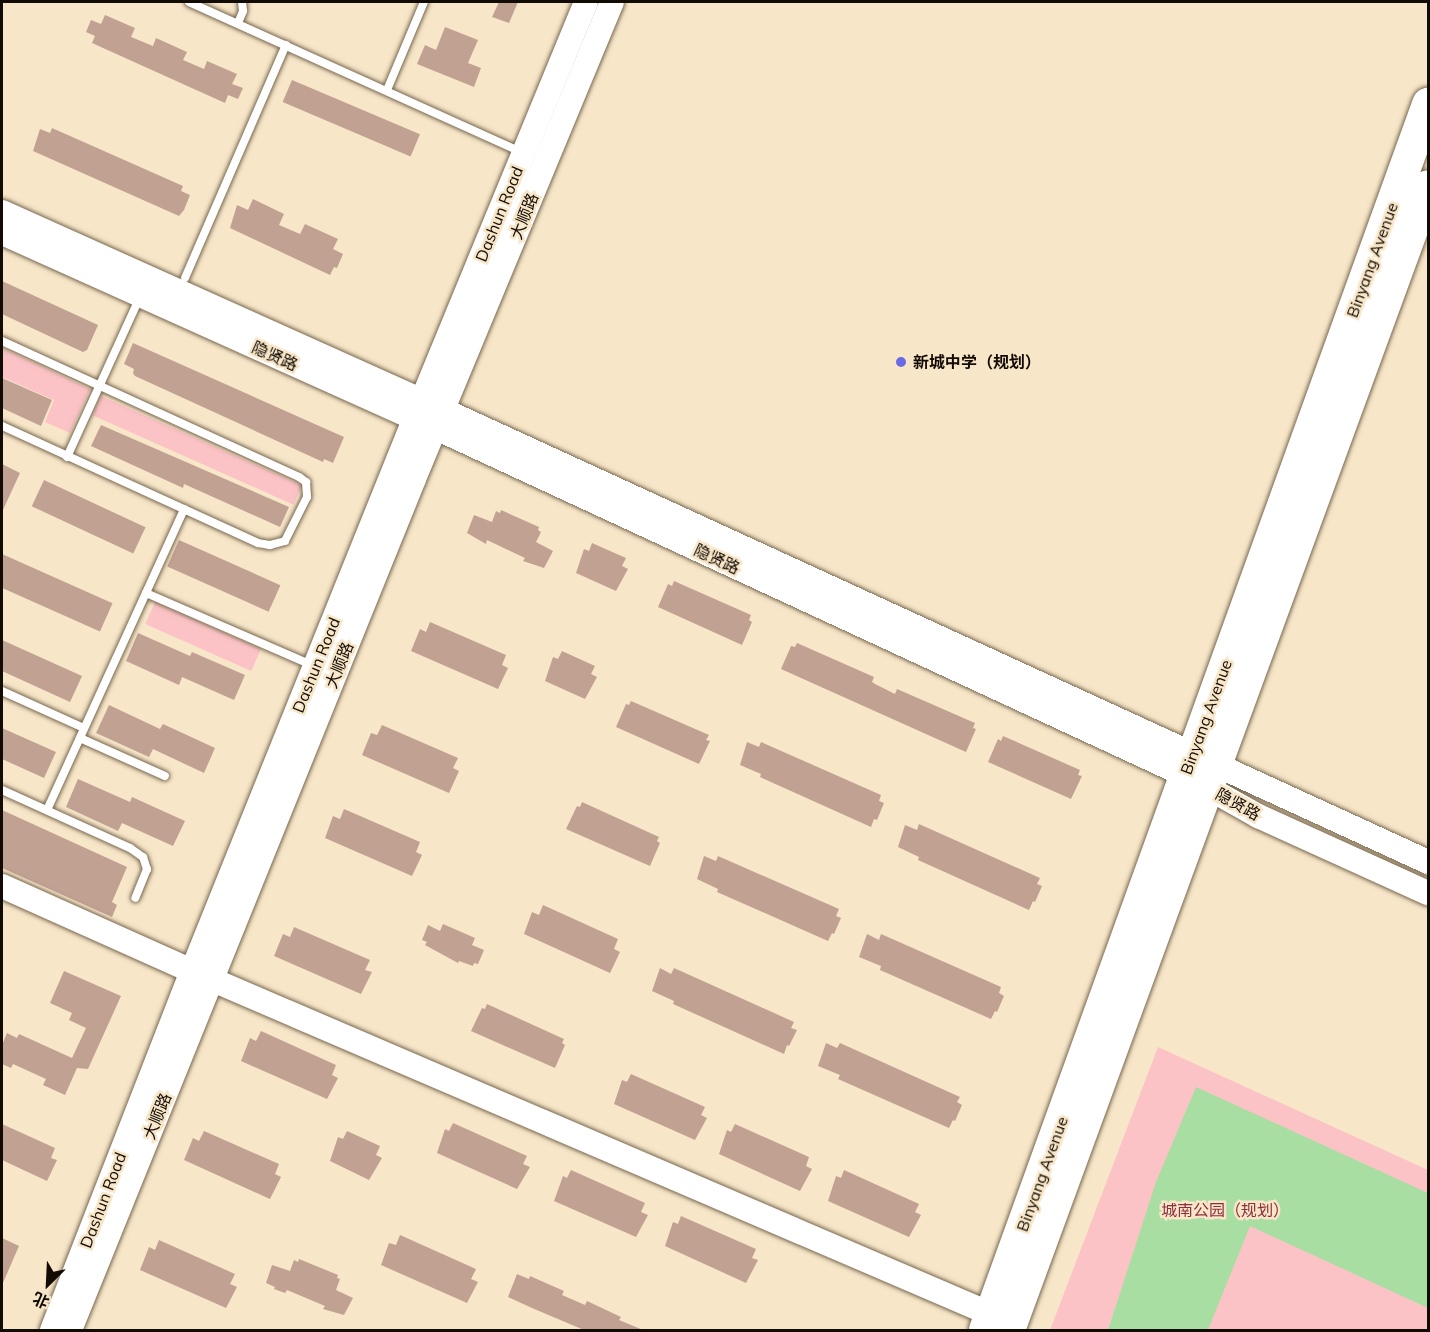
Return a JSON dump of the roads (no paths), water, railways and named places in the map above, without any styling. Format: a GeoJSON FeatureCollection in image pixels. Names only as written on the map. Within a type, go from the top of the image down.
{"type":"FeatureCollection","features":[{"type":"Feature","properties":{"kind":"highway","name":"Binyang Avenue"},"geometry":{"type":"LineString","coordinates":[[1201,771],[1428,104]]}},
{"type":"Feature","properties":{"kind":"highway","name":"Binyang Avenue"},"geometry":{"type":"LineString","coordinates":[[999,1325],[1201,771],[1428,186]]}},
{"type":"Feature","properties":{"kind":"street","name":"Dashun Road"},"geometry":{"type":"LineString","coordinates":[[52,1330],[202,975],[429,414],[586,2]]}},
{"type":"Feature","properties":{"kind":"street","name":"大顺路"},"geometry":{"type":"LineString","coordinates":[[429,414],[612,2]]}},
{"type":"Feature","properties":{"kind":"street","name":"隐贤路"},"geometry":{"type":"LineString","coordinates":[[2,212],[429,414],[1201,771],[1428,862]]}},
{"type":"Feature","properties":{"kind":"street","name":"隐贤路"},"geometry":{"type":"LineString","coordinates":[[2,233],[429,414]]}},
{"type":"Feature","properties":{"kind":"street","name":"隐贤路"},"geometry":{"type":"LineString","coordinates":[[1201,771],[1258,816],[1428,893]]}},
{"type":"Feature","properties":{"kind":"street"},"geometry":{"type":"LineString","coordinates":[[2,886],[999,1325]]}},
{"type":"Feature","properties":{"kind":"street","name":"大顺路"},"geometry":{"type":"LineString","coordinates":[[70,1330],[202,975]]}},
{"type":"Feature","properties":{"kind":"lane"},"geometry":{"type":"LineString","coordinates":[[189,2],[516,149]]}},
{"type":"Feature","properties":{"kind":"lane"},"geometry":{"type":"LineString","coordinates":[[238,23],[243,11],[242,2]]}},
{"type":"Feature","properties":{"kind":"lane"},"geometry":{"type":"LineString","coordinates":[[387,90],[424,2]]}},
{"type":"Feature","properties":{"kind":"lane"},"geometry":{"type":"LineString","coordinates":[[185,278],[286,45]]}},
{"type":"Feature","properties":{"kind":"lane"},"geometry":{"type":"LineString","coordinates":[[67,457],[139,299]]}},
{"type":"Feature","properties":{"kind":"lane"},"geometry":{"type":"LineString","coordinates":[[2,341],[299,477],[306,482],[308,489],[292,532],[285,541],[279,545],[258,543],[2,426]]}},
{"type":"Feature","properties":{"kind":"lane"},"geometry":{"type":"LineString","coordinates":[[47,810],[184,509]]}},
{"type":"Feature","properties":{"kind":"lane"},"geometry":{"type":"LineString","coordinates":[[146,593],[307,663]]}},
{"type":"Feature","properties":{"kind":"lane"},"geometry":{"type":"LineString","coordinates":[[2,691],[84,728]]}},
{"type":"Feature","properties":{"kind":"lane"},"geometry":{"type":"LineString","coordinates":[[80,738],[165,776]]}},
{"type":"Feature","properties":{"kind":"lane"},"geometry":{"type":"LineString","coordinates":[[2,790],[130,848],[143,857],[147,870],[135,898]]}},
{"type":"Feature","properties":{"kind":"place","name":"新城中学（规划）"},"geometry":{"type":"Point","coordinates":[901,362]}},
{"type":"Feature","properties":{"kind":"park label","name":"城南公园（规划）"},"geometry":{"type":"Point","coordinates":[1225,1210]}}]}
